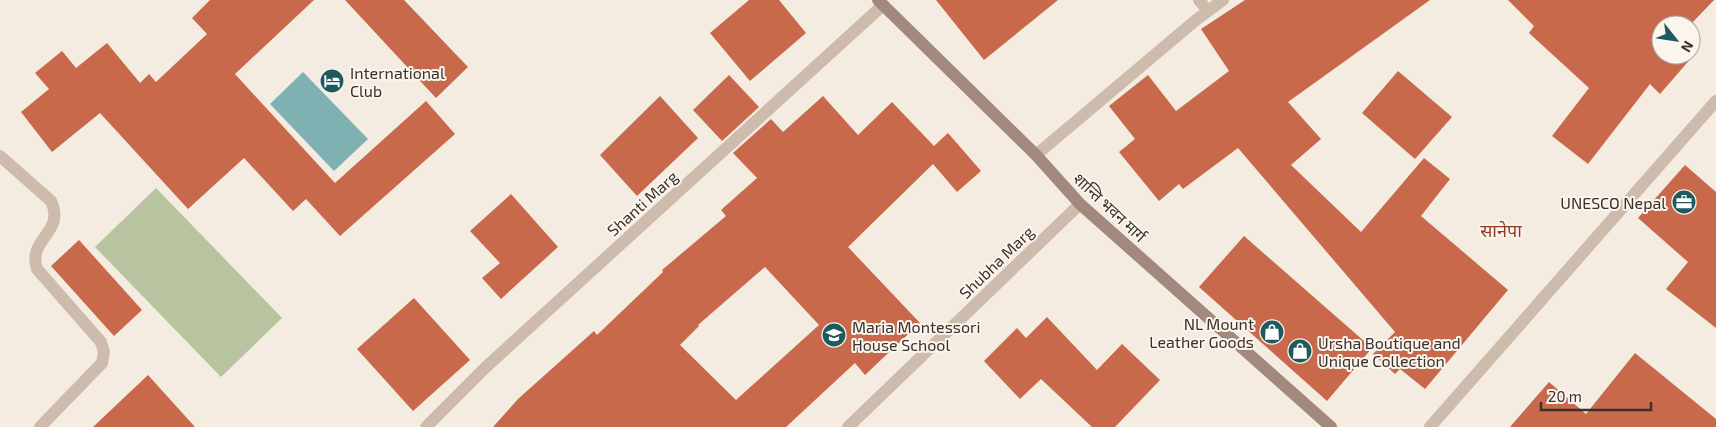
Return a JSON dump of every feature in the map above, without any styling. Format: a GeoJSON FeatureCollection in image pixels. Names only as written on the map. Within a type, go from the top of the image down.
{"type":"FeatureCollection","features":[{"type":"Feature","properties":{"kind":"main road","name":"शान्ति भवन मार्ग"},"geometry":{"type":"LineString","coordinates":[[880,3],[1036,155],[1080,204],[1331,427]]}},
{"type":"Feature","properties":{"kind":"street"},"geometry":{"type":"LineString","coordinates":[[1199,0],[1208,11]]}},
{"type":"Feature","properties":{"kind":"street"},"geometry":{"type":"LineString","coordinates":[[1036,155],[1208,11],[1224,0]]}},
{"type":"Feature","properties":{"kind":"street","name":"Shanti Marg"},"geometry":{"type":"LineString","coordinates":[[426,427],[486,367],[880,3]]}},
{"type":"Feature","properties":{"kind":"street"},"geometry":{"type":"LineString","coordinates":[[1430,427],[1716,101]]}},
{"type":"Feature","properties":{"kind":"street"},"geometry":{"type":"LineString","coordinates":[[0,156],[51,201],[56,210],[56,222],[35,251],[34,258],[37,269],[101,342],[104,352],[102,363],[40,427]]}},
{"type":"Feature","properties":{"kind":"street","name":"Shubha Marg"},"geometry":{"type":"LineString","coordinates":[[848,427],[1080,204]]}},
{"type":"Feature","properties":{"kind":"green space"},"geometry":{"type":"Polygon","coordinates":[[[156,188],[282,318],[221,377],[95,247],[156,188]]]}},
{"type":"Feature","properties":{"kind":"water"},"geometry":{"type":"Polygon","coordinates":[[[303,72],[368,139],[334,171],[270,104],[303,72]]]}},
{"type":"Feature","properties":{"kind":"building"},"geometry":{"type":"Polygon","coordinates":[[[210,0],[314,0],[235,74],[335,183],[426,101],[455,134],[340,236],[306,199],[293,211],[244,158],[188,209],[100,113],[52,152],[21,112],[49,89],[35,73],[62,51],[76,68],[107,43],[140,83],[149,74],[156,82],[207,34],[192,18],[210,0]]]}},
{"type":"Feature","properties":{"kind":"building"},"geometry":{"type":"Polygon","coordinates":[[[345,0],[404,0],[468,67],[436,98],[345,0]]]}},
{"type":"Feature","properties":{"kind":"building"},"geometry":{"type":"Polygon","coordinates":[[[749,0],[779,0],[806,33],[750,81],[710,33],[749,0]]]}},
{"type":"Feature","properties":{"kind":"building"},"geometry":{"type":"Polygon","coordinates":[[[936,0],[1058,0],[984,60],[936,0]]]}},
{"type":"Feature","properties":{"kind":"building"},"geometry":{"type":"Polygon","coordinates":[[[1245,0],[1430,0],[1288,102],[1321,139],[1291,165],[1361,232],[1424,158],[1450,179],[1421,216],[1508,290],[1425,389],[1400,369],[1395,374],[1373,354],[1395,332],[1238,148],[1183,189],[1179,184],[1159,201],[1119,152],[1135,139],[1109,106],[1148,75],[1176,111],[1229,71],[1201,29],[1245,0]]]}},
{"type":"Feature","properties":{"kind":"building"},"geometry":{"type":"Polygon","coordinates":[[[1508,0],[1714,0],[1700,15],[1651,15],[1651,65],[1685,65],[1660,94],[1650,84],[1588,164],[1552,136],[1589,88],[1529,33],[1534,26],[1508,0]]]}},
{"type":"Feature","properties":{"kind":"building"},"geometry":{"type":"Polygon","coordinates":[[[1398,71],[1452,117],[1415,159],[1362,113],[1398,71]]]}},
{"type":"Feature","properties":{"kind":"building"},"geometry":{"type":"Polygon","coordinates":[[[729,75],[759,107],[722,141],[693,110],[729,75]]]}},
{"type":"Feature","properties":{"kind":"building"},"geometry":{"type":"Polygon","coordinates":[[[660,96],[698,138],[637,196],[600,155],[660,96]]]}},
{"type":"Feature","properties":{"kind":"building"},"geometry":{"type":"Polygon","coordinates":[[[823,96],[858,135],[892,102],[934,146],[948,133],[981,171],[957,192],[933,164],[848,247],[920,323],[865,375],[855,363],[786,427],[493,427],[518,399],[594,331],[597,335],[663,272],[662,270],[726,216],[721,210],[757,178],[733,153],[771,119],[783,132],[823,96]],[[765,267],[698,325],[680,345],[736,400],[819,325],[765,267]]]}},
{"type":"Feature","properties":{"kind":"building"},"geometry":{"type":"Polygon","coordinates":[[[1685,165],[1716,192],[1716,328],[1666,289],[1688,262],[1638,218],[1685,165]]]}},
{"type":"Feature","properties":{"kind":"building"},"geometry":{"type":"Polygon","coordinates":[[[511,194],[558,247],[501,299],[482,278],[500,263],[470,231],[511,194]]]}},
{"type":"Feature","properties":{"kind":"building"},"geometry":{"type":"Polygon","coordinates":[[[1244,236],[1372,348],[1327,401],[1199,287],[1244,236]]]}},
{"type":"Feature","properties":{"kind":"building"},"geometry":{"type":"Polygon","coordinates":[[[79,240],[142,310],[114,336],[51,266],[79,240]]]}},
{"type":"Feature","properties":{"kind":"building"},"geometry":{"type":"Polygon","coordinates":[[[414,298],[470,360],[413,411],[357,349],[414,298]]]}},
{"type":"Feature","properties":{"kind":"building"},"geometry":{"type":"Polygon","coordinates":[[[1047,317],[1097,370],[1122,344],[1160,380],[1115,427],[1092,427],[1041,379],[1020,399],[984,361],[1017,328],[1026,338],[1047,317]]]}},
{"type":"Feature","properties":{"kind":"building"},"geometry":{"type":"Polygon","coordinates":[[[1635,353],[1716,419],[1716,427],[1510,427],[1549,382],[1586,414],[1635,353]]]}},
{"type":"Feature","properties":{"kind":"building"},"geometry":{"type":"Polygon","coordinates":[[[148,375],[195,427],[93,427],[148,375]]]}},
{"type":"Feature","properties":{"kind":"place","name":"International Club"},"geometry":{"type":"Point","coordinates":[332,81]}},
{"type":"Feature","properties":{"kind":"place","name":"UNESCO Nepal"},"geometry":{"type":"Point","coordinates":[1684,202]}},
{"type":"Feature","properties":{"kind":"place","name":"NL Mount Leather Goods"},"geometry":{"type":"Point","coordinates":[1272,332]}},
{"type":"Feature","properties":{"kind":"place","name":"Maria Montessori House School"},"geometry":{"type":"Point","coordinates":[834,335]}},
{"type":"Feature","properties":{"kind":"place","name":"Ursha Boutique and Unique Collection"},"geometry":{"type":"Point","coordinates":[1300,351]}},
{"type":"Feature","properties":{"kind":"district","name":"सानेपा"},"geometry":{"type":"Point","coordinates":[1501,230]}}]}
